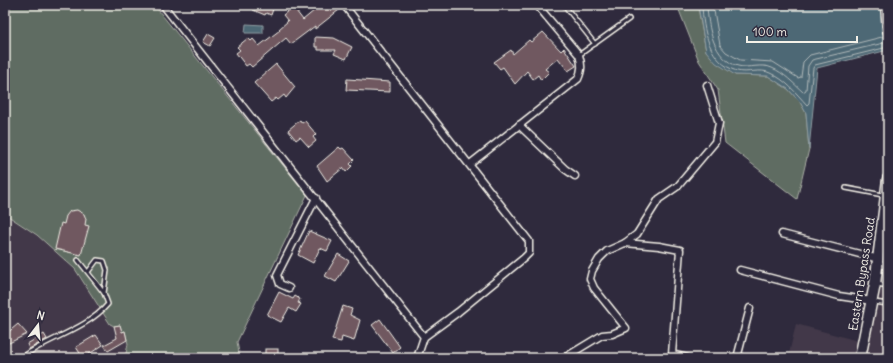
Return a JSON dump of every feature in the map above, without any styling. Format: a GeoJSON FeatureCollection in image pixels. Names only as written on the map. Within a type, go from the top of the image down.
{"type":"FeatureCollection","features":[{"type":"Feature","properties":{"kind":"main road"},"geometry":{"type":"LineString","coordinates":[[886,5],[888,30]]}},
{"type":"Feature","properties":{"kind":"main road","name":"Eastern Bypass Road"},"geometry":{"type":"LineString","coordinates":[[860,358],[875,284],[882,263],[888,179]]}},
{"type":"Feature","properties":{"kind":"street"},"geometry":{"type":"LineString","coordinates":[[163,5],[424,337]]}},
{"type":"Feature","properties":{"kind":"street"},"geometry":{"type":"LineString","coordinates":[[344,5],[529,241],[529,252],[458,312],[424,337],[417,358]]}},
{"type":"Feature","properties":{"kind":"street"},"geometry":{"type":"LineString","coordinates":[[470,164],[578,79],[582,65],[579,55],[537,5]]}},
{"type":"Feature","properties":{"kind":"street"},"geometry":{"type":"LineString","coordinates":[[564,358],[602,335],[612,334],[626,328],[594,288],[590,279],[592,270],[599,259],[607,251],[625,243],[638,234],[659,199],[678,186],[715,142],[719,123],[706,85]]}},
{"type":"Feature","properties":{"kind":"street"},"geometry":{"type":"LineString","coordinates":[[519,125],[565,169],[575,176]]}},
{"type":"Feature","properties":{"kind":"street"},"geometry":{"type":"LineString","coordinates":[[288,288],[280,284],[277,275],[316,198]]}},
{"type":"Feature","properties":{"kind":"street"},"geometry":{"type":"LineString","coordinates":[[782,234],[882,263]]}},
{"type":"Feature","properties":{"kind":"street"},"geometry":{"type":"LineString","coordinates":[[625,243],[659,246],[680,250],[672,354],[688,358]]}},
{"type":"Feature","properties":{"kind":"street"},"geometry":{"type":"LineString","coordinates":[[740,270],[839,296],[872,301]]}},
{"type":"Feature","properties":{"kind":"street"},"geometry":{"type":"LineString","coordinates":[[737,358],[750,308]]}},
{"type":"Feature","properties":{"kind":"lane"},"geometry":{"type":"LineString","coordinates":[[564,5],[595,44]]}},
{"type":"Feature","properties":{"kind":"lane"},"geometry":{"type":"LineString","coordinates":[[579,55],[629,18]]}},
{"type":"Feature","properties":{"kind":"lane"},"geometry":{"type":"LineString","coordinates":[[846,188],[887,193]]}},
{"type":"Feature","properties":{"kind":"lane"},"geometry":{"type":"LineString","coordinates":[[21,358],[33,349],[69,332],[104,310],[108,304],[104,293],[78,260]]}},
{"type":"Feature","properties":{"kind":"lane"},"geometry":{"type":"LineString","coordinates":[[88,272],[97,260],[104,261],[107,270],[104,293]]}},
{"type":"Feature","properties":{"kind":"lane"},"geometry":{"type":"LineString","coordinates":[[875,284],[888,286]]}},
{"type":"Feature","properties":{"kind":"lane"},"geometry":{"type":"LineString","coordinates":[[872,301],[888,304]]}},
{"type":"Feature","properties":{"kind":"shaded area"},"geometry":{"type":"Polygon","coordinates":[[[885,166],[888,166],[888,358],[788,358],[796,324],[858,341],[885,166]]]}},
{"type":"Feature","properties":{"kind":"shaded area"},"geometry":{"type":"Polygon","coordinates":[[[5,214],[37,235],[75,269],[110,324],[120,325],[125,331],[128,344],[125,358],[5,358],[5,214]]]}},
{"type":"Feature","properties":{"kind":"green space"},"geometry":{"type":"Polygon","coordinates":[[[5,5],[154,5],[307,195],[237,342],[240,358],[125,358],[128,344],[125,331],[122,332],[120,325],[114,326],[110,324],[75,269],[37,235],[5,214],[5,5]]]}},
{"type":"Feature","properties":{"kind":"green space"},"geometry":{"type":"Polygon","coordinates":[[[677,5],[690,5],[698,8],[706,51],[735,75],[768,76],[788,89],[800,102],[806,113],[809,149],[797,199],[725,143],[718,90],[699,61],[677,5]]]}},
{"type":"Feature","properties":{"kind":"water"},"geometry":{"type":"Polygon","coordinates":[[[698,5],[888,5],[888,50],[817,68],[809,149],[806,113],[800,102],[788,89],[768,76],[735,75],[716,63],[706,51],[698,5]]]}},
{"type":"Feature","properties":{"kind":"water"},"geometry":{"type":"Polygon","coordinates":[[[246,24],[263,25],[263,33],[245,33],[246,24]]]}},
{"type":"Feature","properties":{"kind":"building"},"geometry":{"type":"Polygon","coordinates":[[[255,5],[269,5],[269,7],[273,9],[271,15],[266,13],[265,15],[253,10],[255,5]]]}},
{"type":"Feature","properties":{"kind":"building"},"geometry":{"type":"Polygon","coordinates":[[[321,5],[335,5],[339,10],[315,29],[315,26],[291,44],[286,38],[252,67],[249,64],[246,66],[236,53],[240,50],[237,47],[248,38],[251,41],[253,39],[259,46],[280,30],[279,29],[288,21],[283,15],[293,7],[303,20],[321,5]]]}},
{"type":"Feature","properties":{"kind":"building"},"geometry":{"type":"Polygon","coordinates":[[[543,32],[561,51],[564,48],[576,66],[568,71],[558,58],[545,69],[549,72],[541,80],[538,75],[533,79],[527,71],[515,84],[503,67],[500,69],[494,62],[511,50],[513,54],[529,40],[531,42],[543,32]]]}},
{"type":"Feature","properties":{"kind":"building"},"geometry":{"type":"Polygon","coordinates":[[[208,34],[215,38],[210,46],[203,42],[208,34]]]}},
{"type":"Feature","properties":{"kind":"building"},"geometry":{"type":"Polygon","coordinates":[[[315,37],[334,38],[352,47],[346,59],[334,54],[336,50],[318,50],[318,47],[315,47],[315,37]]]}},
{"type":"Feature","properties":{"kind":"building"},"geometry":{"type":"Polygon","coordinates":[[[276,64],[295,87],[286,98],[284,95],[278,100],[276,98],[271,102],[254,83],[276,64]]]}},
{"type":"Feature","properties":{"kind":"building"},"geometry":{"type":"Polygon","coordinates":[[[347,79],[390,82],[390,92],[346,90],[347,79]]]}},
{"type":"Feature","properties":{"kind":"building"},"geometry":{"type":"Polygon","coordinates":[[[300,120],[302,123],[305,121],[316,134],[313,137],[316,141],[309,147],[300,137],[296,140],[288,130],[300,120]]]}},
{"type":"Feature","properties":{"kind":"building"},"geometry":{"type":"Polygon","coordinates":[[[339,147],[341,149],[343,148],[354,160],[350,164],[352,166],[346,172],[343,168],[327,181],[317,166],[339,147]]]}},
{"type":"Feature","properties":{"kind":"building"},"geometry":{"type":"Polygon","coordinates":[[[77,210],[84,214],[86,219],[85,225],[89,226],[81,255],[55,249],[61,223],[64,224],[66,216],[70,211],[77,210]]]}},
{"type":"Feature","properties":{"kind":"building"},"geometry":{"type":"Polygon","coordinates":[[[309,231],[332,241],[327,251],[320,248],[313,263],[298,255],[309,231]]]}},
{"type":"Feature","properties":{"kind":"building"},"geometry":{"type":"Polygon","coordinates":[[[338,254],[349,261],[336,282],[325,276],[338,254]]]}},
{"type":"Feature","properties":{"kind":"building"},"geometry":{"type":"Polygon","coordinates":[[[279,292],[293,299],[295,296],[300,299],[298,303],[301,304],[296,312],[289,308],[281,322],[267,315],[279,292]]]}},
{"type":"Feature","properties":{"kind":"building"},"geometry":{"type":"Polygon","coordinates":[[[343,306],[352,309],[350,315],[360,320],[354,341],[342,337],[341,342],[332,340],[343,306]]]}},
{"type":"Feature","properties":{"kind":"building"},"geometry":{"type":"Polygon","coordinates":[[[380,319],[400,347],[393,353],[372,325],[380,319]]]}},
{"type":"Feature","properties":{"kind":"building"},"geometry":{"type":"Polygon","coordinates":[[[18,324],[27,334],[5,345],[5,335],[18,324]]]}},
{"type":"Feature","properties":{"kind":"building"},"geometry":{"type":"Polygon","coordinates":[[[120,325],[122,332],[125,331],[127,340],[108,351],[104,345],[117,338],[114,326],[120,325]]]}},
{"type":"Feature","properties":{"kind":"building"},"geometry":{"type":"Polygon","coordinates":[[[44,334],[47,339],[29,349],[27,344],[44,334]]]}},
{"type":"Feature","properties":{"kind":"building"},"geometry":{"type":"Polygon","coordinates":[[[96,335],[103,345],[83,358],[76,347],[96,335]]]}},
{"type":"Feature","properties":{"kind":"building"},"geometry":{"type":"Polygon","coordinates":[[[265,349],[278,349],[278,358],[265,358],[265,349]]]}}]}
